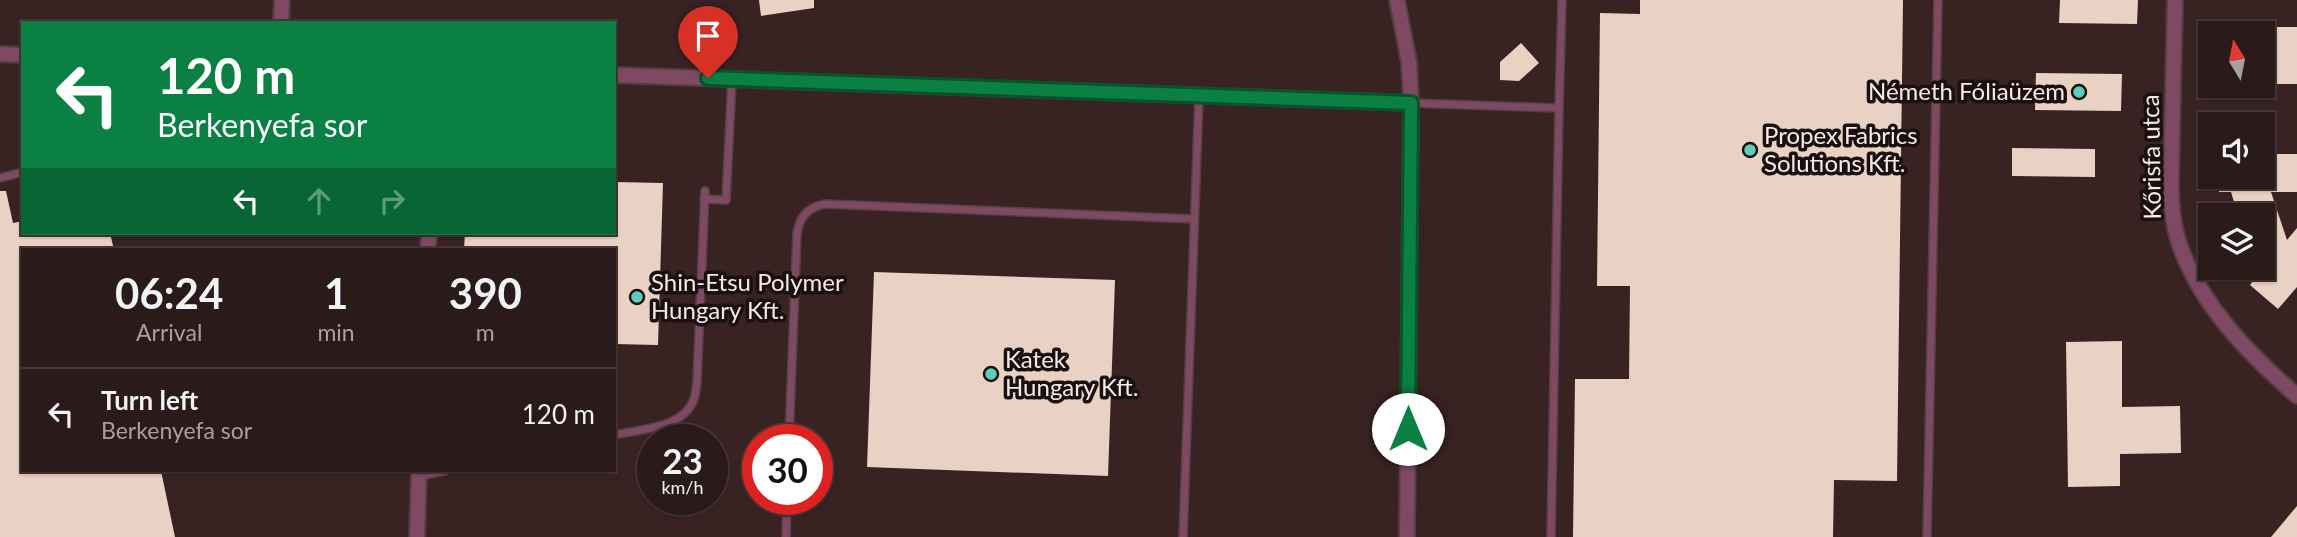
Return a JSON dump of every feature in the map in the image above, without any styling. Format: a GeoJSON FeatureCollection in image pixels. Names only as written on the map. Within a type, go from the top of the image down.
{"type":"FeatureCollection","features":[{"type":"Feature","properties":{"kind":"street"},"geometry":{"type":"LineString","coordinates":[[281,21],[282,0]]}},
{"type":"Feature","properties":{"kind":"street"},"geometry":{"type":"LineString","coordinates":[[1397,0],[1409,62],[1411,103],[1408,537]]}},
{"type":"Feature","properties":{"kind":"street","name":"Kőrisfa utca"},"geometry":{"type":"LineString","coordinates":[[2175,0],[2171,202],[2179,245],[2204,295],[2228,327],[2253,356],[2297,396]]}},
{"type":"Feature","properties":{"kind":"street"},"geometry":{"type":"LineString","coordinates":[[0,54],[21,55]]}},
{"type":"Feature","properties":{"kind":"street"},"geometry":{"type":"LineString","coordinates":[[616,75],[1411,103]]}},
{"type":"Feature","properties":{"kind":"street"},"geometry":{"type":"LineString","coordinates":[[417,537],[419,473]]}},
{"type":"Feature","properties":{"kind":"lane"},"geometry":{"type":"LineString","coordinates":[[1551,537],[1562,0]]}},
{"type":"Feature","properties":{"kind":"lane"},"geometry":{"type":"LineString","coordinates":[[1927,537],[1938,0]]}},
{"type":"Feature","properties":{"kind":"lane"},"geometry":{"type":"LineString","coordinates":[[616,435],[673,422],[689,408],[694,399],[697,382],[704,195],[726,200],[732,79]]}},
{"type":"Feature","properties":{"kind":"lane"},"geometry":{"type":"LineString","coordinates":[[1184,537],[1199,96]]}},
{"type":"Feature","properties":{"kind":"lane"},"geometry":{"type":"LineString","coordinates":[[1411,103],[1559,108]]}},
{"type":"Feature","properties":{"kind":"lane"},"geometry":{"type":"LineString","coordinates":[[0,178],[21,173]]}},
{"type":"Feature","properties":{"kind":"lane"},"geometry":{"type":"LineString","coordinates":[[790,424],[797,234],[798,223],[809,209],[825,204],[1195,219]]}},
{"type":"Feature","properties":{"kind":"lane"},"geometry":{"type":"LineString","coordinates":[[786,537],[787,515]]}},
{"type":"Feature","properties":{"kind":"building"},"geometry":{"type":"Polygon","coordinates":[[[759,0],[814,0],[814,8],[761,16],[759,0]]]}},
{"type":"Feature","properties":{"kind":"building","name":"Propex Fabrics Solutions Kft."},"geometry":{"type":"Polygon","coordinates":[[[1640,0],[1903,0],[1897,481],[1834,480],[1833,537],[1573,537],[1575,379],[1629,379],[1630,286],[1597,286],[1600,13],[1640,14],[1640,0]]]}},
{"type":"Feature","properties":{"kind":"building"},"geometry":{"type":"Polygon","coordinates":[[[2060,0],[2138,0],[2137,24],[2059,23],[2060,0]]]}},
{"type":"Feature","properties":{"kind":"building"},"geometry":{"type":"Polygon","coordinates":[[[2275,27],[2297,27],[2297,84],[2275,84],[2275,27]]]}},
{"type":"Feature","properties":{"kind":"building"},"geometry":{"type":"Polygon","coordinates":[[[1521,43],[1539,63],[1519,81],[1500,80],[1500,62],[1521,43]]]}},
{"type":"Feature","properties":{"kind":"building","name":"Németh Fóliaüzem"},"geometry":{"type":"Polygon","coordinates":[[[2036,73],[2122,74],[2121,111],[2035,110],[2036,73]]]}},
{"type":"Feature","properties":{"kind":"building"},"geometry":{"type":"Polygon","coordinates":[[[2012,148],[2095,149],[2095,177],[2012,176],[2012,148]]]}},
{"type":"Feature","properties":{"kind":"building"},"geometry":{"type":"Polygon","coordinates":[[[2275,154],[2297,154],[2297,192],[2271,192],[2275,203],[2234,203],[2231,192],[2219,192],[2219,189],[2275,189],[2275,154]]]}},
{"type":"Feature","properties":{"kind":"building","name":"Shin-Etsu Polymer Hungary Kft."},"geometry":{"type":"Polygon","coordinates":[[[616,182],[663,183],[658,345],[616,344],[616,248],[464,248],[465,235],[616,235],[616,182]]]}},
{"type":"Feature","properties":{"kind":"building"},"geometry":{"type":"Polygon","coordinates":[[[0,191],[6,191],[13,223],[21,221],[21,235],[110,235],[114,248],[21,248],[21,472],[161,472],[175,537],[0,537],[0,191]]]}},
{"type":"Feature","properties":{"kind":"building"},"geometry":{"type":"Polygon","coordinates":[[[2275,204],[2287,240],[2297,228],[2297,287],[2278,309],[2250,285],[2254,280],[2275,280],[2275,204]]]}},
{"type":"Feature","properties":{"kind":"building","name":"Katek Hungary Kft."},"geometry":{"type":"Polygon","coordinates":[[[874,272],[1115,280],[1108,476],[867,467],[874,272]]]}},
{"type":"Feature","properties":{"kind":"building"},"geometry":{"type":"Polygon","coordinates":[[[2122,341],[2122,407],[2180,406],[2181,453],[2120,454],[2120,486],[2068,487],[2066,342],[2122,341]]]}},
{"type":"Feature","properties":{"kind":"building"},"geometry":{"type":"Polygon","coordinates":[[[2297,506],[2297,537],[2271,537],[2297,506]]]}},
{"type":"Feature","properties":{"kind":"place","name":"Németh Fóliaüzem"},"geometry":{"type":"Point","coordinates":[2079,92]}},
{"type":"Feature","properties":{"kind":"place","name":"Propex Fabrics Solutions Kft."},"geometry":{"type":"Point","coordinates":[1750,150]}},
{"type":"Feature","properties":{"kind":"place","name":"Shin-Etsu Polymer Hungary Kft."},"geometry":{"type":"Point","coordinates":[637,297]}},
{"type":"Feature","properties":{"kind":"place","name":"Katek Hungary Kft."},"geometry":{"type":"Point","coordinates":[991,374]}},
{"type":"Feature","properties":{"kind":"route"},"geometry":{"type":"LineString","coordinates":[[708,78],[1411,103],[1408,429]]}}]}
